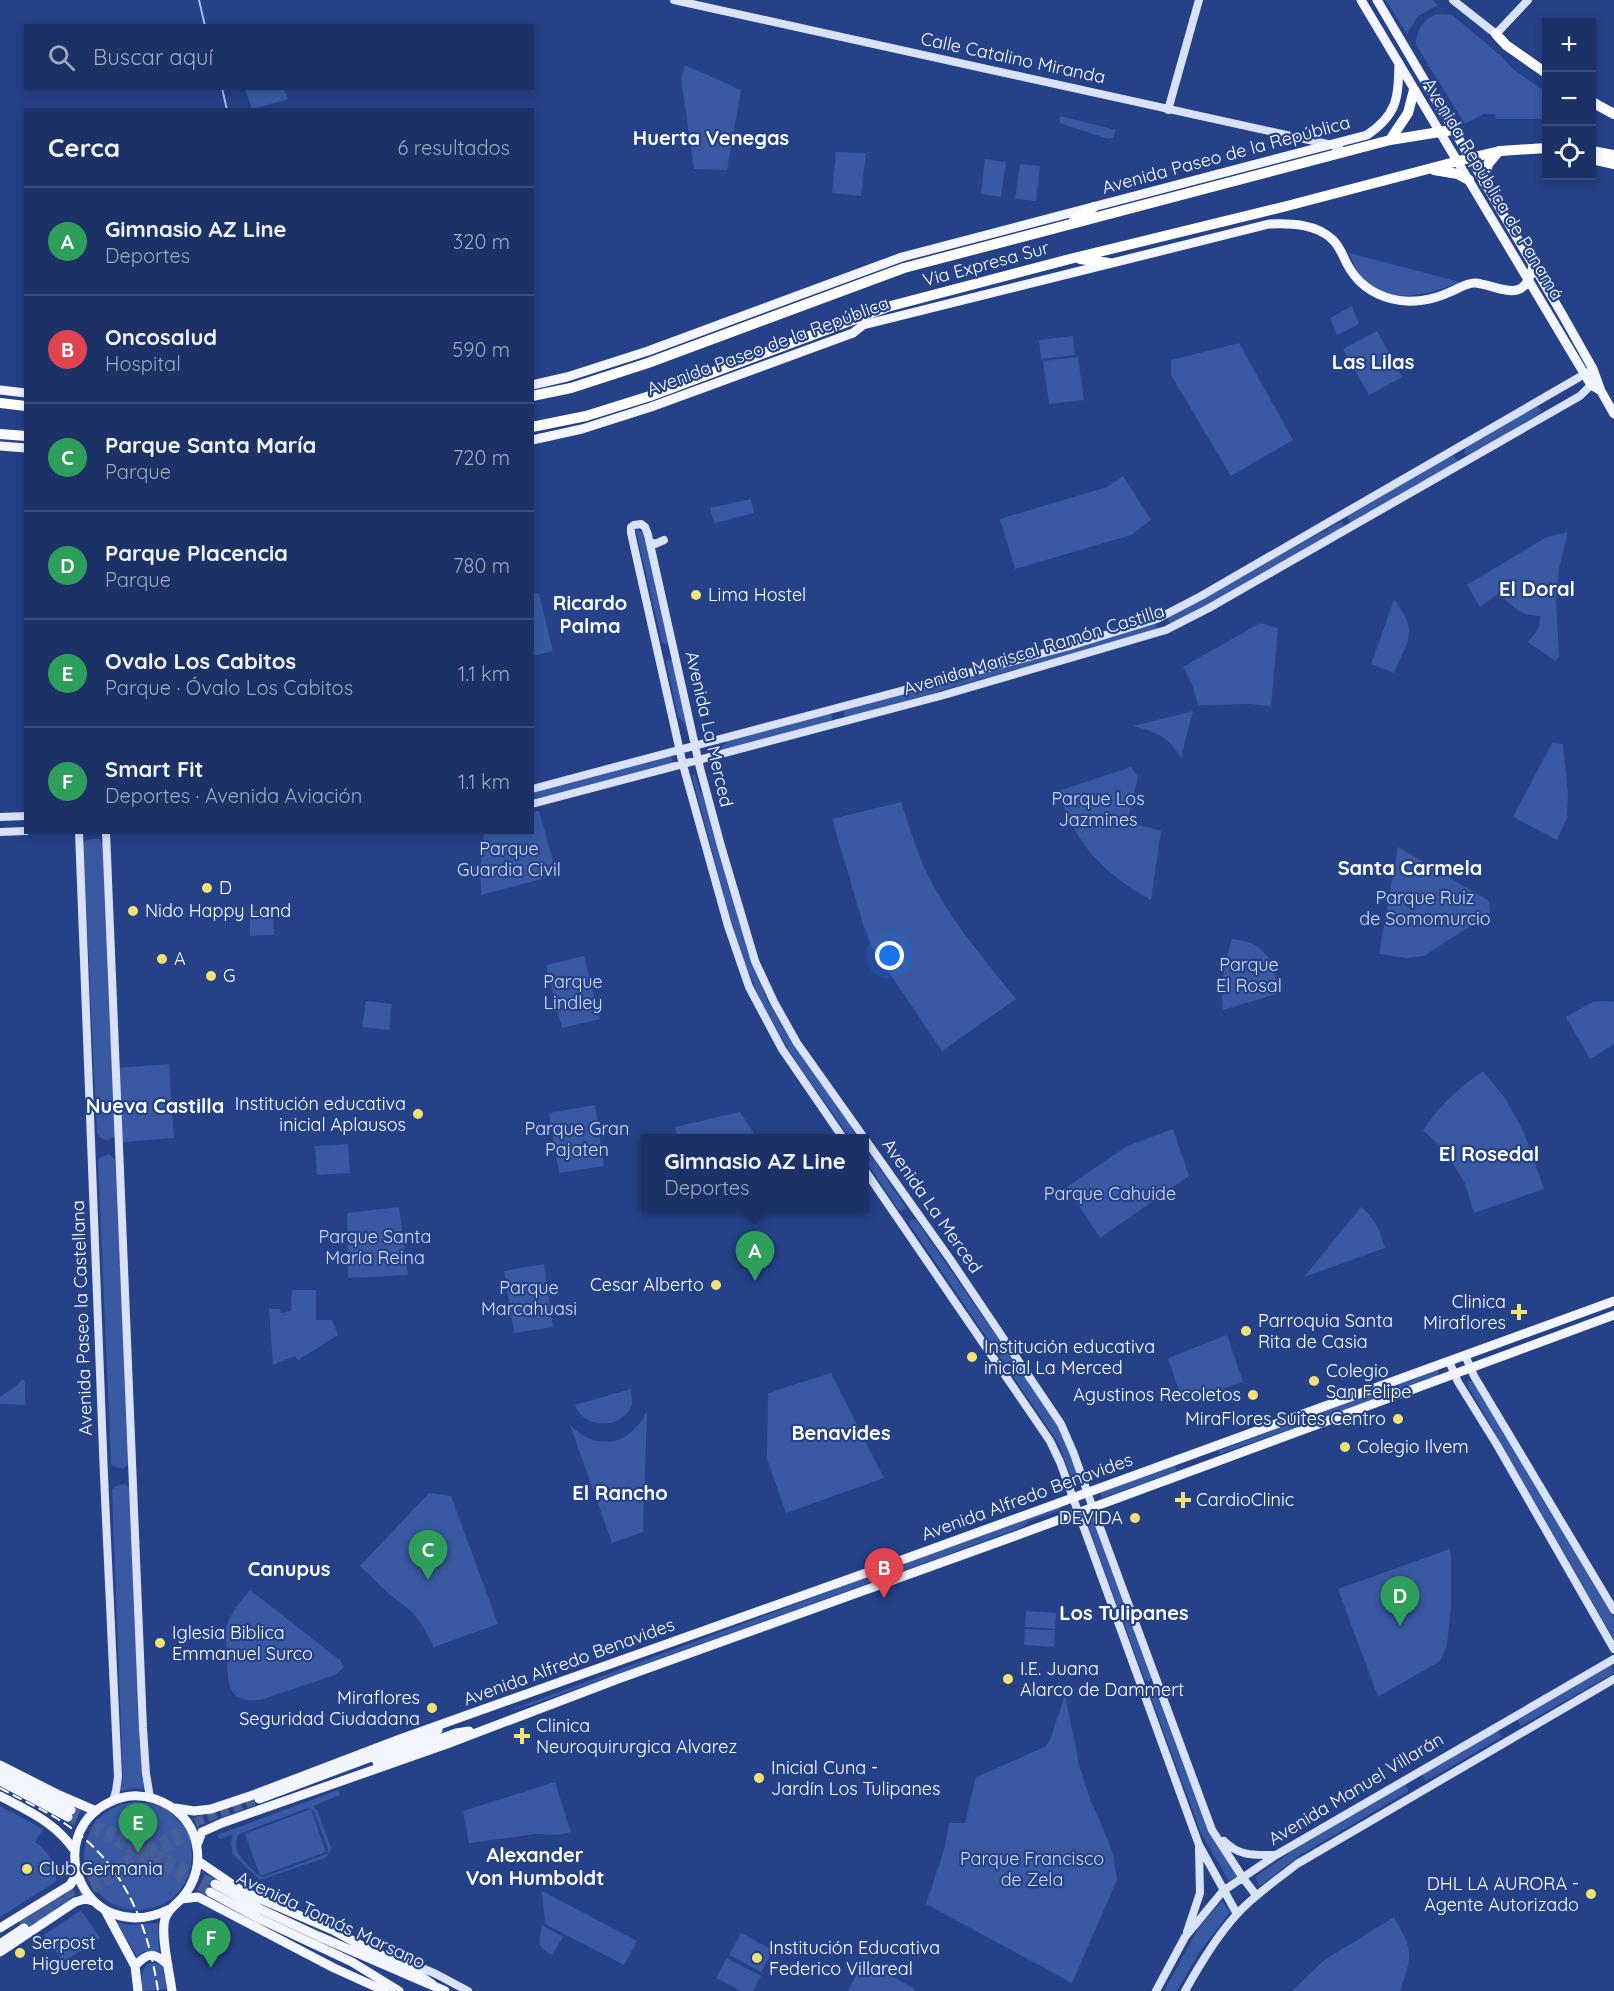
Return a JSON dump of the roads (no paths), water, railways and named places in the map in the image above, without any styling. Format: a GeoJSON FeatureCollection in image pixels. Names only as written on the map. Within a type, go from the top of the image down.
{"type":"FeatureCollection","features":[{"type":"Feature","properties":{"kind":"highway"},"geometry":{"type":"LineString","coordinates":[[1496,34],[1506,45],[1545,72]]}},
{"type":"Feature","properties":{"kind":"highway"},"geometry":{"type":"LineString","coordinates":[[1390,140],[1408,113],[1414,90]]}},
{"type":"Feature","properties":{"kind":"highway"},"geometry":{"type":"LineString","coordinates":[[1596,104],[1611,112]]}},
{"type":"Feature","properties":{"kind":"highway","name":"Via Expresa Sur"},"geometry":{"type":"LineString","coordinates":[[534,396],[571,388],[648,363],[904,268],[1390,140],[1452,129]]}},
{"type":"Feature","properties":{"kind":"highway","name":"Via Expresa Sur"},"geometry":{"type":"LineString","coordinates":[[534,427],[586,416],[650,396],[887,307],[1457,161],[1500,151],[1532,148],[1542,149]]}},
{"type":"Feature","properties":{"kind":"highway"},"geometry":{"type":"LineString","coordinates":[[1484,182],[1488,164],[1495,153],[1500,151]]}},
{"type":"Feature","properties":{"kind":"highway"},"geometry":{"type":"LineString","coordinates":[[1596,152],[1614,155]]}},
{"type":"Feature","properties":{"kind":"highway"},"geometry":{"type":"LineString","coordinates":[[1596,160],[1614,164]]}},
{"type":"Feature","properties":{"kind":"highway"},"geometry":{"type":"LineString","coordinates":[[1427,170],[1458,174],[1469,180]]}},
{"type":"Feature","properties":{"kind":"highway"},"geometry":{"type":"LineString","coordinates":[[1064,226],[1094,207]]}},
{"type":"Feature","properties":{"kind":"highway"},"geometry":{"type":"LineString","coordinates":[[1074,258],[1109,263]]}},
{"type":"Feature","properties":{"kind":"highway"},"geometry":{"type":"LineString","coordinates":[[0,402],[24,399]]}},
{"type":"Feature","properties":{"kind":"highway"},"geometry":{"type":"LineString","coordinates":[[0,402],[24,406]]}},
{"type":"Feature","properties":{"kind":"highway"},"geometry":{"type":"LineString","coordinates":[[0,434],[24,436]]}},
{"type":"Feature","properties":{"kind":"main road","name":"Calle Catalino Miranda"},"geometry":{"type":"LineString","coordinates":[[674,0],[1332,145],[1343,153]]}},
{"type":"Feature","properties":{"kind":"main road"},"geometry":{"type":"LineString","coordinates":[[1168,110],[1199,0]]}},
{"type":"Feature","properties":{"kind":"main road","name":"Avenida República de Panamá"},"geometry":{"type":"LineString","coordinates":[[1361,0],[1529,280],[1592,377]]}},
{"type":"Feature","properties":{"kind":"main road","name":"Avenida República de Panamá"},"geometry":{"type":"LineString","coordinates":[[1377,0],[1533,266],[1614,414]]}},
{"type":"Feature","properties":{"kind":"main road"},"geometry":{"type":"LineString","coordinates":[[1453,0],[1496,34],[1528,0]]}},
{"type":"Feature","properties":{"kind":"main road","name":"Avenida Paseo de la República"},"geometry":{"type":"LineString","coordinates":[[534,385],[567,377],[648,351],[902,257],[1367,135],[1388,118],[1397,94],[1399,63]]}},
{"type":"Feature","properties":{"kind":"main road","name":"Avenida Paseo de la República"},"geometry":{"type":"LineString","coordinates":[[534,440],[582,429],[651,407],[853,333],[863,325],[1269,224],[1285,223],[1311,227],[1332,239],[1354,277],[1360,283],[1378,295],[1394,300],[1410,302],[1429,299],[1473,282],[1511,291],[1517,290],[1529,280]]}},
{"type":"Feature","properties":{"kind":"main road"},"geometry":{"type":"LineString","coordinates":[[1529,280],[1533,266]]}},
{"type":"Feature","properties":{"kind":"main road","name":"Avenida Mariscal Ramón Castilla"},"geometry":{"type":"LineString","coordinates":[[534,788],[982,670],[1156,619],[1202,596],[1540,401],[1592,377]]}},
{"type":"Feature","properties":{"kind":"main road","name":"Avenida Mariscal Ramón Castilla"},"geometry":{"type":"LineString","coordinates":[[534,803],[944,695],[1166,630],[1580,396],[1592,377]]}},
{"type":"Feature","properties":{"kind":"main road"},"geometry":{"type":"LineString","coordinates":[[0,390],[24,393]]}},
{"type":"Feature","properties":{"kind":"main road"},"geometry":{"type":"LineString","coordinates":[[1540,401],[1547,414]]}},
{"type":"Feature","properties":{"kind":"main road"},"geometry":{"type":"LineString","coordinates":[[0,446],[24,448]]}},
{"type":"Feature","properties":{"kind":"main road"},"geometry":{"type":"LineString","coordinates":[[1457,448],[1464,461]]}},
{"type":"Feature","properties":{"kind":"main road","name":"Avenida La Merced"},"geometry":{"type":"LineString","coordinates":[[840,1134],[782,1049],[749,987],[725,915],[683,765],[631,533],[631,527],[638,524],[645,527],[650,542],[695,746],[756,961],[774,1002],[797,1043],[861,1134]]}},
{"type":"Feature","properties":{"kind":"main road"},"geometry":{"type":"LineString","coordinates":[[650,542],[654,544],[664,540]]}},
{"type":"Feature","properties":{"kind":"main road"},"geometry":{"type":"LineString","coordinates":[[659,655],[674,652]]}},
{"type":"Feature","properties":{"kind":"main road"},"geometry":{"type":"LineString","coordinates":[[834,709],[838,724]]}},
{"type":"Feature","properties":{"kind":"main road"},"geometry":{"type":"LineString","coordinates":[[0,817],[24,816]]}},
{"type":"Feature","properties":{"kind":"main road"},"geometry":{"type":"LineString","coordinates":[[0,832],[24,831]]}},
{"type":"Feature","properties":{"kind":"main road","name":"Avenida Paseo la Castellana"},"geometry":{"type":"LineString","coordinates":[[79,834],[118,1777],[112,1801]]}},
{"type":"Feature","properties":{"kind":"main road"},"geometry":{"type":"LineString","coordinates":[[106,834],[143,1728],[150,1797]]}},
{"type":"Feature","properties":{"kind":"main road","name":"Avenida La Merced"},"geometry":{"type":"LineString","coordinates":[[869,1145],[950,1259],[1061,1424],[1212,1830]]}},
{"type":"Feature","properties":{"kind":"main road","name":"Avenida La Merced"},"geometry":{"type":"LineString","coordinates":[[869,1176],[1050,1441],[1060,1462],[1199,1845]]}},
{"type":"Feature","properties":{"kind":"main road","name":"Avenida Alfredo Benavides"},"geometry":{"type":"LineString","coordinates":[[174,1808],[194,1810],[220,1806],[1614,1301]]}},
{"type":"Feature","properties":{"kind":"main road","name":"Avenida Alfredo Benavides"},"geometry":{"type":"LineString","coordinates":[[197,1845],[205,1830],[222,1823],[447,1744],[1614,1315]]}},
{"type":"Feature","properties":{"kind":"main road"},"geometry":{"type":"LineString","coordinates":[[1465,1355],[1470,1369],[1614,1610]]}},
{"type":"Feature","properties":{"kind":"main road"},"geometry":{"type":"LineString","coordinates":[[1449,1361],[1614,1649]]}},
{"type":"Feature","properties":{"kind":"main road"},"geometry":{"type":"LineString","coordinates":[[888,1565],[894,1579]]}},
{"type":"Feature","properties":{"kind":"main road","name":"Avenida Manuel Villarán"},"geometry":{"type":"LineString","coordinates":[[1156,1991],[1185,1937],[1223,1892],[1276,1855],[1614,1659]]}},
{"type":"Feature","properties":{"kind":"main road","name":"Avenida Manuel Villarán"},"geometry":{"type":"LineString","coordinates":[[1185,1991],[1201,1962],[1237,1914],[1256,1895],[1297,1864],[1614,1679]]}},
{"type":"Feature","properties":{"kind":"main road"},"geometry":{"type":"LineString","coordinates":[[1143,1688],[1157,1683]]}},
{"type":"Feature","properties":{"kind":"main road","name":"Avenida Alfredo Benavides"},"geometry":{"type":"LineString","coordinates":[[449,1722],[433,1734],[261,1802],[456,1733],[483,1730]]}},
{"type":"Feature","properties":{"kind":"main road"},"geometry":{"type":"LineString","coordinates":[[0,1765],[59,1795],[96,1810]]}},
{"type":"Feature","properties":{"kind":"main road"},"geometry":{"type":"LineString","coordinates":[[0,1774],[70,1814],[0,1781]]}},
{"type":"Feature","properties":{"kind":"main road"},"geometry":{"type":"LineString","coordinates":[[0,1796],[50,1823],[75,1851]]}},
{"type":"Feature","properties":{"kind":"main road"},"geometry":{"type":"LineString","coordinates":[[138,1796],[150,1797],[174,1808],[189,1825],[197,1845],[198,1861],[195,1875],[190,1888],[170,1909],[144,1918],[117,1916],[93,1901],[81,1884],[77,1874],[75,1851],[82,1829],[96,1810],[112,1801],[138,1796]]}},
{"type":"Feature","properties":{"kind":"main road"},"geometry":{"type":"LineString","coordinates":[[1212,1830],[1236,1852],[1276,1855]]}},
{"type":"Feature","properties":{"kind":"main road"},"geometry":{"type":"LineString","coordinates":[[1212,1830],[1256,1895]]}},
{"type":"Feature","properties":{"kind":"main road"},"geometry":{"type":"LineString","coordinates":[[1199,1845],[1237,1914]]}},
{"type":"Feature","properties":{"kind":"main road"},"geometry":{"type":"LineString","coordinates":[[1185,1937],[1200,1893],[1199,1845]]}},
{"type":"Feature","properties":{"kind":"main road","name":"Avenida Tomás Marsano"},"geometry":{"type":"LineString","coordinates":[[198,1861],[242,1891],[436,1974],[468,1991]]}},
{"type":"Feature","properties":{"kind":"main road"},"geometry":{"type":"LineString","coordinates":[[0,1928],[70,1885],[77,1874]]}},
{"type":"Feature","properties":{"kind":"main road","name":"Avenida Tomás Marsano"},"geometry":{"type":"LineString","coordinates":[[399,1991],[352,1962],[258,1918],[212,1888],[445,1991]]}},
{"type":"Feature","properties":{"kind":"main road","name":"Avenida Tomás Marsano"},"geometry":{"type":"LineString","coordinates":[[181,1899],[198,1897],[334,1968],[385,1991]]}},
{"type":"Feature","properties":{"kind":"main road"},"geometry":{"type":"LineString","coordinates":[[0,1952],[75,1902],[85,1899],[93,1901]]}},
{"type":"Feature","properties":{"kind":"main road"},"geometry":{"type":"LineString","coordinates":[[170,1909],[163,1926],[172,1991]]}},
{"type":"Feature","properties":{"kind":"main road"},"geometry":{"type":"LineString","coordinates":[[105,1910],[135,1966],[138,1991]]}},
{"type":"Feature","properties":{"kind":"main road"},"geometry":{"type":"LineString","coordinates":[[0,1935],[22,1925],[0,1944]]}},
{"type":"Feature","properties":{"kind":"main road","name":"Avenida Tomás Marsano"},"geometry":{"type":"LineString","coordinates":[[333,1930],[408,1967],[433,1985]]}},
{"type":"Feature","properties":{"kind":"main road"},"geometry":{"type":"LineString","coordinates":[[135,1966],[149,1954],[159,1957],[168,1965]]}},
{"type":"Feature","properties":{"kind":"waterway"},"geometry":{"type":"LineString","coordinates":[[199,0],[205,24]]}},
{"type":"Feature","properties":{"kind":"waterway"},"geometry":{"type":"LineString","coordinates":[[222,90],[227,108]]}},
{"type":"Feature","properties":{"kind":"tunnel"},"geometry":{"type":"LineString","coordinates":[[19,1922],[193,1823],[259,1799]]}},
{"type":"Feature","properties":{"kind":"tunnel"},"geometry":{"type":"LineString","coordinates":[[71,1810],[215,1884]]}},
{"type":"Feature","properties":{"kind":"tunnel"},"geometry":{"type":"LineString","coordinates":[[68,1817],[210,1892]]}},
{"type":"Feature","properties":{"kind":"tunnel"},"geometry":{"type":"LineString","coordinates":[[81,1896],[200,1829]]}},
{"type":"Feature","properties":{"kind":"tunnel"},"geometry":{"type":"LineString","coordinates":[[24,1928],[58,1909]]}},
{"type":"Feature","properties":{"kind":"railway"},"geometry":{"type":"LineString","coordinates":[[0,1788],[61,1821],[100,1854],[116,1874],[139,1917],[158,1991]]}},
{"type":"Feature","properties":{"kind":"place","name":"Lima Hostel"},"geometry":{"type":"Point","coordinates":[696,595]}},
{"type":"Feature","properties":{"kind":"place","name":"D"},"geometry":{"type":"Point","coordinates":[207,888]}},
{"type":"Feature","properties":{"kind":"place","name":"Nido Happy Land"},"geometry":{"type":"Point","coordinates":[133,911]}},
{"type":"Feature","properties":{"kind":"place","name":"A"},"geometry":{"type":"Point","coordinates":[162,959]}},
{"type":"Feature","properties":{"kind":"place","name":"G"},"geometry":{"type":"Point","coordinates":[211,976]}},
{"type":"Feature","properties":{"kind":"place","name":"Institución educativa inicial Aplausos"},"geometry":{"type":"Point","coordinates":[418,1114]}},
{"type":"Feature","properties":{"kind":"place","name":"Gimnasio AZ Line"},"geometry":{"type":"Point","coordinates":[755,1281]}},
{"type":"Feature","properties":{"kind":"place","name":"Cesar Alberto"},"geometry":{"type":"Point","coordinates":[716,1285]}},
{"type":"Feature","properties":{"kind":"place","name":"Clinica Miraflores"},"geometry":{"type":"Point","coordinates":[1519,1312]}},
{"type":"Feature","properties":{"kind":"place","name":"Parroquia Santa Rita de Casia"},"geometry":{"type":"Point","coordinates":[1246,1331]}},
{"type":"Feature","properties":{"kind":"place","name":"Institución educativa inicial La Merced"},"geometry":{"type":"Point","coordinates":[972,1357]}},
{"type":"Feature","properties":{"kind":"place","name":"Colegio San Felipe"},"geometry":{"type":"Point","coordinates":[1314,1381]}},
{"type":"Feature","properties":{"kind":"place","name":"Agustinos Recoletos"},"geometry":{"type":"Point","coordinates":[1253,1395]}},
{"type":"Feature","properties":{"kind":"place","name":"MiraFlores Suites Centro"},"geometry":{"type":"Point","coordinates":[1398,1419]}},
{"type":"Feature","properties":{"kind":"place","name":"Colegio Ilvem"},"geometry":{"type":"Point","coordinates":[1345,1447]}},
{"type":"Feature","properties":{"kind":"place","name":"CardioClinic"},"geometry":{"type":"Point","coordinates":[1183,1500]}},
{"type":"Feature","properties":{"kind":"place","name":"DEVIDA"},"geometry":{"type":"Point","coordinates":[1135,1518]}},
{"type":"Feature","properties":{"kind":"place","name":"Parque Santa María"},"geometry":{"type":"Point","coordinates":[428,1580]}},
{"type":"Feature","properties":{"kind":"place","name":"Oncosalud"},"geometry":{"type":"Point","coordinates":[884,1598]}},
{"type":"Feature","properties":{"kind":"place","name":"Parque Placencia"},"geometry":{"type":"Point","coordinates":[1400,1626]}},
{"type":"Feature","properties":{"kind":"place","name":"Iglesia Biblica Emmanuel Surco"},"geometry":{"type":"Point","coordinates":[160,1643]}},
{"type":"Feature","properties":{"kind":"place","name":"I.E. Juana Alarco de Dammert"},"geometry":{"type":"Point","coordinates":[1008,1679]}},
{"type":"Feature","properties":{"kind":"place","name":"Miraflores Seguridad Ciudadana"},"geometry":{"type":"Point","coordinates":[432,1708]}},
{"type":"Feature","properties":{"kind":"place","name":"Clinica Neuroquirurgica Alvarez"},"geometry":{"type":"Point","coordinates":[522,1736]}},
{"type":"Feature","properties":{"kind":"place","name":"Inicial Cuna - Jardín Los Tulipanes"},"geometry":{"type":"Point","coordinates":[759,1778]}},
{"type":"Feature","properties":{"kind":"place","name":"Ovalo Los Cabitos"},"geometry":{"type":"Point","coordinates":[138,1853]}},
{"type":"Feature","properties":{"kind":"place","name":"Club Germania"},"geometry":{"type":"Point","coordinates":[27,1869]}},
{"type":"Feature","properties":{"kind":"place","name":"DHL LA AURORA - Agente Autorizado"},"geometry":{"type":"Point","coordinates":[1591,1894]}},
{"type":"Feature","properties":{"kind":"place","name":"Serpost Higuereta"},"geometry":{"type":"Point","coordinates":[20,1953]}},
{"type":"Feature","properties":{"kind":"place","name":"Institución Educativa Federico Villareal"},"geometry":{"type":"Point","coordinates":[757,1958]}},
{"type":"Feature","properties":{"kind":"place","name":"Smart Fit"},"geometry":{"type":"Point","coordinates":[211,1968]}},
{"type":"Feature","properties":{"kind":"district","name":"Huerta Venegas"},"geometry":{"type":"Point","coordinates":[711,138]}},
{"type":"Feature","properties":{"kind":"district","name":"Las Lilas"},"geometry":{"type":"Point","coordinates":[1373,362]}},
{"type":"Feature","properties":{"kind":"district","name":"El Doral"},"geometry":{"type":"Point","coordinates":[1537,589]}},
{"type":"Feature","properties":{"kind":"district","name":"Ricardo Palma"},"geometry":{"type":"Point","coordinates":[590,614]}},
{"type":"Feature","properties":{"kind":"district","name":"Santa Carmela"},"geometry":{"type":"Point","coordinates":[1410,868]}},
{"type":"Feature","properties":{"kind":"district","name":"Nueva Castilla"},"geometry":{"type":"Point","coordinates":[155,1106]}},
{"type":"Feature","properties":{"kind":"district","name":"El Rosedal"},"geometry":{"type":"Point","coordinates":[1489,1154]}},
{"type":"Feature","properties":{"kind":"district","name":"Benavides"},"geometry":{"type":"Point","coordinates":[841,1433]}},
{"type":"Feature","properties":{"kind":"district","name":"El Rancho"},"geometry":{"type":"Point","coordinates":[620,1493]}},
{"type":"Feature","properties":{"kind":"district","name":"Canupus"},"geometry":{"type":"Point","coordinates":[289,1569]}},
{"type":"Feature","properties":{"kind":"district","name":"Los Tulipanes"},"geometry":{"type":"Point","coordinates":[1124,1613]}},
{"type":"Feature","properties":{"kind":"district","name":"Alexander Von Humboldt"},"geometry":{"type":"Point","coordinates":[535,1866]}},
{"type":"Feature","properties":{"kind":"park label","name":"Parque Los Jazmines"},"geometry":{"type":"Point","coordinates":[1098,809]}},
{"type":"Feature","properties":{"kind":"park label","name":"Parque Guardia Civil"},"geometry":{"type":"Point","coordinates":[509,859]}},
{"type":"Feature","properties":{"kind":"park label","name":"Parque Ruiz de Somomurcio"},"geometry":{"type":"Point","coordinates":[1425,908]}},
{"type":"Feature","properties":{"kind":"park label","name":"Parque El Rosal"},"geometry":{"type":"Point","coordinates":[1249,975]}},
{"type":"Feature","properties":{"kind":"park label","name":"Parque Lindley"},"geometry":{"type":"Point","coordinates":[573,992]}},
{"type":"Feature","properties":{"kind":"park label","name":"Parque Gran Pajaten"},"geometry":{"type":"Point","coordinates":[577,1139]}},
{"type":"Feature","properties":{"kind":"park label","name":"Parque Cahuide"},"geometry":{"type":"Point","coordinates":[1110,1194]}},
{"type":"Feature","properties":{"kind":"park label","name":"Parque Santa María Reina"},"geometry":{"type":"Point","coordinates":[375,1247]}},
{"type":"Feature","properties":{"kind":"park label","name":"Parque Marcahuasi"},"geometry":{"type":"Point","coordinates":[529,1298]}},
{"type":"Feature","properties":{"kind":"park label","name":"Parque Francisco de Zela"},"geometry":{"type":"Point","coordinates":[1032,1869]}}]}
